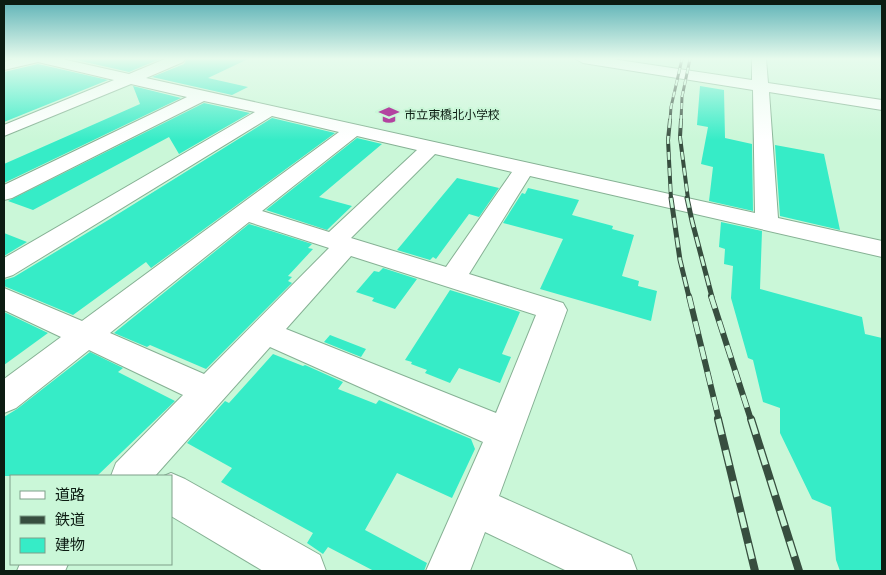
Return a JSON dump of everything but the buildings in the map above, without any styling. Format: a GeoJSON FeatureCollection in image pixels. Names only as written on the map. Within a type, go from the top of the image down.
{"type":"FeatureCollection","features":[{"type":"Feature","properties":{"kind":"street"},"geometry":{"type":"LineString","coordinates":[[4,130],[113,86]]}},
{"type":"Feature","properties":{"kind":"street"},"geometry":{"type":"LineString","coordinates":[[159,86],[882,250]]}},
{"type":"Feature","properties":{"kind":"street"},"geometry":{"type":"LineString","coordinates":[[754,86],[882,105]]}},
{"type":"Feature","properties":{"kind":"street"},"geometry":{"type":"LineString","coordinates":[[761,87],[767,224]]}},
{"type":"Feature","properties":{"kind":"street"},"geometry":{"type":"LineString","coordinates":[[4,194],[201,96]]}},
{"type":"Feature","properties":{"kind":"street"},"geometry":{"type":"LineString","coordinates":[[4,269],[269,111]]}},
{"type":"Feature","properties":{"kind":"street"},"geometry":{"type":"LineString","coordinates":[[4,398],[352,130]]}},
{"type":"Feature","properties":{"kind":"street"},"geometry":{"type":"LineString","coordinates":[[136,475],[208,391],[264,332],[341,243],[430,148]]}},
{"type":"Feature","properties":{"kind":"street"},"geometry":{"type":"LineString","coordinates":[[453,278],[524,169]]}},
{"type":"Feature","properties":{"kind":"street"},"geometry":{"type":"LineString","coordinates":[[243,213],[553,310],[505,434],[448,571]]}},
{"type":"Feature","properties":{"kind":"street"},"geometry":{"type":"LineString","coordinates":[[4,298],[208,391]]}},
{"type":"Feature","properties":{"kind":"street"},"geometry":{"type":"LineString","coordinates":[[264,332],[505,434]]}},
{"type":"Feature","properties":{"kind":"street"},"geometry":{"type":"LineString","coordinates":[[172,494],[304,571]]}},
{"type":"Feature","properties":{"kind":"street"},"geometry":{"type":"LineString","coordinates":[[476,506],[615,571]]}},
{"type":"Feature","properties":{"kind":"railway"},"geometry":{"type":"LineString","coordinates":[[670,121],[676,86]]}},
{"type":"Feature","properties":{"kind":"railway"},"geometry":{"type":"LineString","coordinates":[[681,121],[684,86]]}},
{"type":"Feature","properties":{"kind":"railway"},"geometry":{"type":"LineString","coordinates":[[670,120],[668,140],[671,199]]}},
{"type":"Feature","properties":{"kind":"railway"},"geometry":{"type":"LineString","coordinates":[[681,120],[680,137],[688,199]]}},
{"type":"Feature","properties":{"kind":"railway"},"geometry":{"type":"LineString","coordinates":[[671,198],[680,260],[689,297]]}},
{"type":"Feature","properties":{"kind":"railway"},"geometry":{"type":"LineString","coordinates":[[687,198],[712,297]]}},
{"type":"Feature","properties":{"kind":"railway"},"geometry":{"type":"LineString","coordinates":[[689,296],[719,420]]}},
{"type":"Feature","properties":{"kind":"railway"},"geometry":{"type":"LineString","coordinates":[[711,296],[751,420]]}},
{"type":"Feature","properties":{"kind":"railway"},"geometry":{"type":"LineString","coordinates":[[718,419],[755,571]]}},
{"type":"Feature","properties":{"kind":"railway"},"geometry":{"type":"LineString","coordinates":[[751,419],[799,571]]}},
{"type":"Feature","properties":{"kind":"place","name":"市立東橋北小学校"},"geometry":{"type":"Point","coordinates":[389,115]}}]}
